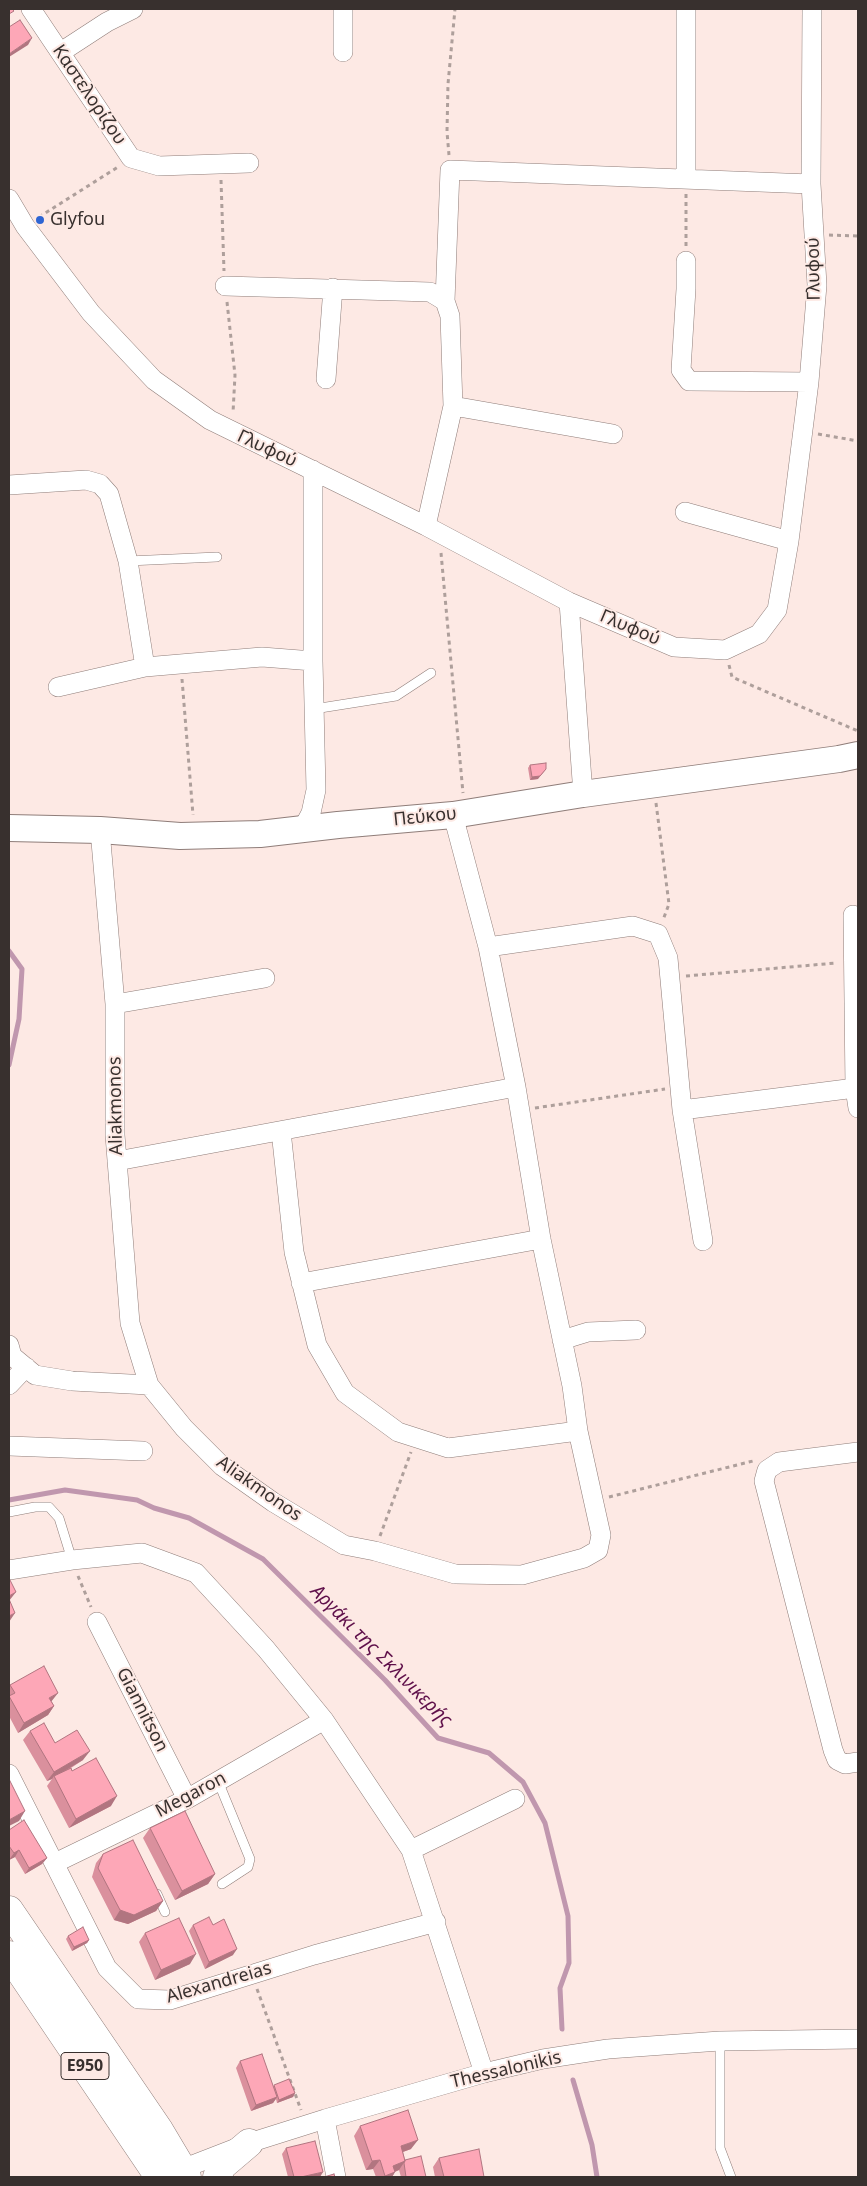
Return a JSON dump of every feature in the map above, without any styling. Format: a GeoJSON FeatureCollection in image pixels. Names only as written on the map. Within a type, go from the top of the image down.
{"type":"FeatureCollection","features":[{"type":"Feature","properties":{"kind":"main road","name":"Πεύκου"},"geometry":{"type":"LineString","coordinates":[[9,828],[100,830],[195,836],[260,834],[459,814],[583,794],[852,760]]}},
{"type":"Feature","properties":{"kind":"main road","name":"E950"},"geometry":{"type":"LineString","coordinates":[[9,1910],[159,2130],[174,2175]]}},
{"type":"Feature","properties":{"kind":"main road","name":"E950"},"geometry":{"type":"LineString","coordinates":[[9,1955],[174,2175]]}},
{"type":"Feature","properties":{"kind":"main road"},"geometry":{"type":"LineString","coordinates":[[218,2177],[222,2166],[249,2143]]}},
{"type":"Feature","properties":{"kind":"street","name":"Καστελορίζου"},"geometry":{"type":"LineString","coordinates":[[31,9],[131,158],[159,166],[249,163]]}},
{"type":"Feature","properties":{"kind":"street"},"geometry":{"type":"LineString","coordinates":[[61,52],[107,22],[133,9]]}},
{"type":"Feature","properties":{"kind":"street"},"geometry":{"type":"LineString","coordinates":[[343,9],[343,52]]}},
{"type":"Feature","properties":{"kind":"street"},"geometry":{"type":"LineString","coordinates":[[686,9],[686,178]]}},
{"type":"Feature","properties":{"kind":"street","name":"Γλυφού"},"geometry":{"type":"LineString","coordinates":[[9,199],[25,226],[91,313],[154,380],[210,420],[432,529],[569,602],[674,647],[725,650],[759,634],[777,610],[789,541],[809,382],[818,285],[810,184],[812,9]]}},
{"type":"Feature","properties":{"kind":"street"},"geometry":{"type":"LineString","coordinates":[[432,529],[453,406],[450,316],[445,301],[450,170],[810,184]]}},
{"type":"Feature","properties":{"kind":"street"},"geometry":{"type":"LineString","coordinates":[[686,261],[681,370],[689,381],[809,382]]}},
{"type":"Feature","properties":{"kind":"street"},"geometry":{"type":"LineString","coordinates":[[225,286],[430,292],[445,301]]}},
{"type":"Feature","properties":{"kind":"street"},"geometry":{"type":"LineString","coordinates":[[326,380],[333,288]]}},
{"type":"Feature","properties":{"kind":"street"},"geometry":{"type":"LineString","coordinates":[[453,406],[613,434]]}},
{"type":"Feature","properties":{"kind":"street"},"geometry":{"type":"LineString","coordinates":[[302,830],[311,813],[316,790],[313,661],[313,470]]}},
{"type":"Feature","properties":{"kind":"street"},"geometry":{"type":"LineString","coordinates":[[9,485],[86,480],[100,484],[109,494],[128,561],[144,667]]}},
{"type":"Feature","properties":{"kind":"street"},"geometry":{"type":"LineString","coordinates":[[685,512],[789,541]]}},
{"type":"Feature","properties":{"kind":"street"},"geometry":{"type":"LineString","coordinates":[[569,602],[583,794]]}},
{"type":"Feature","properties":{"kind":"street"},"geometry":{"type":"LineString","coordinates":[[58,687],[144,667],[181,663],[262,657],[313,661]]}},
{"type":"Feature","properties":{"kind":"street"},"geometry":{"type":"LineString","coordinates":[[316,790],[327,812],[338,825]]}},
{"type":"Feature","properties":{"kind":"street","name":"Aliakmonos"},"geometry":{"type":"LineString","coordinates":[[100,830],[115,1004],[115,1135],[130,1323],[149,1385],[184,1428],[222,1466],[274,1502],[344,1545],[375,1551],[455,1574],[522,1575],[584,1558],[598,1550],[601,1535],[578,1431],[572,1386],[541,1238],[516,1087],[459,814]]}},
{"type":"Feature","properties":{"kind":"street"},"geometry":{"type":"LineString","coordinates":[[853,915],[855,1088],[858,1108]]}},
{"type":"Feature","properties":{"kind":"street"},"geometry":{"type":"LineString","coordinates":[[488,947],[633,926],[658,934],[668,958],[682,1110],[703,1241]]}},
{"type":"Feature","properties":{"kind":"street"},"geometry":{"type":"LineString","coordinates":[[115,1004],[265,978]]}},
{"type":"Feature","properties":{"kind":"street"},"geometry":{"type":"LineString","coordinates":[[117,1161],[516,1087]]}},
{"type":"Feature","properties":{"kind":"street"},"geometry":{"type":"LineString","coordinates":[[682,1110],[855,1088]]}},
{"type":"Feature","properties":{"kind":"street"},"geometry":{"type":"LineString","coordinates":[[282,1131],[294,1252],[301,1282],[318,1345],[345,1393],[398,1432],[448,1448],[578,1431]]}},
{"type":"Feature","properties":{"kind":"street"},"geometry":{"type":"LineString","coordinates":[[301,1282],[541,1238]]}},
{"type":"Feature","properties":{"kind":"street"},"geometry":{"type":"LineString","coordinates":[[562,1340],[588,1332],[636,1330]]}},
{"type":"Feature","properties":{"kind":"street"},"geometry":{"type":"LineString","coordinates":[[9,1345],[12,1356],[35,1375],[72,1381],[149,1385]]}},
{"type":"Feature","properties":{"kind":"street"},"geometry":{"type":"LineString","coordinates":[[9,1385],[26,1367]]}},
{"type":"Feature","properties":{"kind":"street"},"geometry":{"type":"LineString","coordinates":[[9,1446],[143,1450]]}},
{"type":"Feature","properties":{"kind":"street"},"geometry":{"type":"LineString","coordinates":[[858,1452],[780,1462],[767,1470],[764,1481],[833,1750],[837,1760],[845,1764],[858,1762]]}},
{"type":"Feature","properties":{"kind":"street"},"geometry":{"type":"LineString","coordinates":[[9,1570],[72,1560],[142,1553],[196,1573],[266,1649],[324,1720],[412,1850],[484,2073]]}},
{"type":"Feature","properties":{"kind":"street","name":"Giannitson"},"geometry":{"type":"LineString","coordinates":[[97,1622],[187,1799]]}},
{"type":"Feature","properties":{"kind":"street","name":"Megaron"},"geometry":{"type":"LineString","coordinates":[[55,1863],[127,1833],[324,1720]]}},
{"type":"Feature","properties":{"kind":"street","name":"Alexandreias"},"geometry":{"type":"LineString","coordinates":[[9,1774],[107,1968],[138,1999],[170,2000],[436,1922]]}},
{"type":"Feature","properties":{"kind":"street"},"geometry":{"type":"LineString","coordinates":[[412,1850],[515,1799]]}},
{"type":"Feature","properties":{"kind":"street","name":"Thessalonikis"},"geometry":{"type":"LineString","coordinates":[[174,2175],[249,2143],[326,2118],[484,2073],[543,2060],[608,2049],[720,2041],[858,2039]]}},
{"type":"Feature","properties":{"kind":"street"},"geometry":{"type":"LineString","coordinates":[[326,2118],[336,2177]]}},
{"type":"Feature","properties":{"kind":"lane"},"geometry":{"type":"LineString","coordinates":[[128,561],[217,556]]}},
{"type":"Feature","properties":{"kind":"lane"},"geometry":{"type":"LineString","coordinates":[[314,709],[396,696],[431,673]]}},
{"type":"Feature","properties":{"kind":"lane"},"geometry":{"type":"LineString","coordinates":[[9,1512],[35,1507],[49,1507],[59,1518],[72,1560]]}},
{"type":"Feature","properties":{"kind":"lane"},"geometry":{"type":"LineString","coordinates":[[218,1781],[250,1860],[248,1867],[222,1884]]}},
{"type":"Feature","properties":{"kind":"lane"},"geometry":{"type":"LineString","coordinates":[[153,1885],[165,1912]]}},
{"type":"Feature","properties":{"kind":"lane"},"geometry":{"type":"LineString","coordinates":[[720,2041],[720,2148],[731,2177]]}},
{"type":"Feature","properties":{"kind":"path"},"geometry":{"type":"LineString","coordinates":[[450,170],[447,132],[448,84],[455,9]]}},
{"type":"Feature","properties":{"kind":"path"},"geometry":{"type":"LineString","coordinates":[[25,226],[131,158]]}},
{"type":"Feature","properties":{"kind":"path"},"geometry":{"type":"LineString","coordinates":[[220,164],[225,286],[235,375],[234,410],[230,431]]}},
{"type":"Feature","properties":{"kind":"path"},"geometry":{"type":"LineString","coordinates":[[686,178],[686,261]]}},
{"type":"Feature","properties":{"kind":"path"},"geometry":{"type":"LineString","coordinates":[[814,235],[858,236]]}},
{"type":"Feature","properties":{"kind":"path"},"geometry":{"type":"LineString","coordinates":[[803,432],[858,441]]}},
{"type":"Feature","properties":{"kind":"path"},"geometry":{"type":"LineString","coordinates":[[432,529],[459,814]]}},
{"type":"Feature","properties":{"kind":"path"},"geometry":{"type":"LineString","coordinates":[[725,650],[732,677],[858,731]]}},
{"type":"Feature","properties":{"kind":"path"},"geometry":{"type":"LineString","coordinates":[[181,663],[195,836]]}},
{"type":"Feature","properties":{"kind":"path"},"geometry":{"type":"LineString","coordinates":[[653,785],[669,904],[658,934]]}},
{"type":"Feature","properties":{"kind":"path"},"geometry":{"type":"LineString","coordinates":[[670,978],[854,961]]}},
{"type":"Feature","properties":{"kind":"path"},"geometry":{"type":"LineString","coordinates":[[520,1110],[680,1086]]}},
{"type":"Feature","properties":{"kind":"path"},"geometry":{"type":"LineString","coordinates":[[375,1551],[416,1438]]}},
{"type":"Feature","properties":{"kind":"path"},"geometry":{"type":"LineString","coordinates":[[593,1501],[753,1461],[760,1462],[767,1470]]}},
{"type":"Feature","properties":{"kind":"path"},"geometry":{"type":"LineString","coordinates":[[72,1560],[97,1622]]}},
{"type":"Feature","properties":{"kind":"path"},"geometry":{"type":"LineString","coordinates":[[251,1975],[306,2125]]}},
{"type":"Feature","properties":{"kind":"building"},"geometry":{"type":"Polygon","coordinates":[[[20,20],[32,38],[9,54],[9,27],[20,20]]]}},
{"type":"Feature","properties":{"kind":"building"},"geometry":{"type":"Polygon","coordinates":[[[546,763],[546,769],[540,776],[532,777],[530,765],[546,763]]]}},
{"type":"Feature","properties":{"kind":"building"},"geometry":{"type":"Polygon","coordinates":[[[9,1578],[16,1592],[9,1596],[9,1578]]]}},
{"type":"Feature","properties":{"kind":"building"},"geometry":{"type":"Polygon","coordinates":[[[9,1599],[15,1613],[9,1616],[9,1599]]]}},
{"type":"Feature","properties":{"kind":"building"},"geometry":{"type":"Polygon","coordinates":[[[44,1666],[58,1693],[49,1698],[54,1706],[24,1723],[9,1696],[15,1693],[10,1685],[44,1666]]]}},
{"type":"Feature","properties":{"kind":"building"},"geometry":{"type":"Polygon","coordinates":[[[44,1723],[55,1743],[77,1730],[90,1751],[54,1772],[30,1731],[44,1723]]]}},
{"type":"Feature","properties":{"kind":"building"},"geometry":{"type":"Polygon","coordinates":[[[96,1758],[117,1796],[76,1819],[54,1776],[71,1768],[72,1771],[96,1758]]]}},
{"type":"Feature","properties":{"kind":"building"},"geometry":{"type":"Polygon","coordinates":[[[9,1779],[25,1811],[9,1820],[9,1779]]]}},
{"type":"Feature","properties":{"kind":"building"},"geometry":{"type":"Polygon","coordinates":[[[185,1811],[215,1874],[182,1891],[150,1828],[185,1811]]]}},
{"type":"Feature","properties":{"kind":"building"},"geometry":{"type":"Polygon","coordinates":[[[24,1820],[47,1858],[29,1868],[19,1850],[14,1853],[9,1846],[9,1830],[24,1820]]]}},
{"type":"Feature","properties":{"kind":"building"},"geometry":{"type":"Polygon","coordinates":[[[133,1840],[163,1901],[134,1915],[120,1910],[98,1868],[103,1854],[133,1840]]]}},
{"type":"Feature","properties":{"kind":"building"},"geometry":{"type":"Polygon","coordinates":[[[209,1917],[213,1925],[224,1919],[237,1949],[209,1962],[193,1925],[209,1917]]]}},
{"type":"Feature","properties":{"kind":"building"},"geometry":{"type":"Polygon","coordinates":[[[179,1918],[196,1954],[161,1970],[145,1933],[179,1918]]]}},
{"type":"Feature","properties":{"kind":"building"},"geometry":{"type":"Polygon","coordinates":[[[83,1927],[89,1940],[74,1947],[68,1936],[83,1927]]]}},
{"type":"Feature","properties":{"kind":"building"},"geometry":{"type":"Polygon","coordinates":[[[262,2054],[277,2097],[256,2105],[240,2061],[262,2054]]]}},
{"type":"Feature","properties":{"kind":"building"},"geometry":{"type":"Polygon","coordinates":[[[289,2079],[295,2093],[279,2100],[274,2085],[289,2079]]]}},
{"type":"Feature","properties":{"kind":"building"},"geometry":{"type":"Polygon","coordinates":[[[408,2110],[418,2140],[401,2146],[405,2161],[393,2166],[395,2172],[385,2176],[380,2160],[372,2161],[360,2126],[408,2110]]]}},
{"type":"Feature","properties":{"kind":"building"},"geometry":{"type":"Polygon","coordinates":[[[315,2141],[323,2172],[294,2177],[286,2148],[315,2141]]]}},
{"type":"Feature","properties":{"kind":"building"},"geometry":{"type":"Polygon","coordinates":[[[479,2149],[484,2177],[444,2177],[439,2158],[479,2149]]]}},
{"type":"Feature","properties":{"kind":"building"},"geometry":{"type":"Polygon","coordinates":[[[421,2156],[426,2177],[406,2177],[405,2160],[421,2156]]]}},
{"type":"Feature","properties":{"kind":"building"},"geometry":{"type":"Polygon","coordinates":[[[334,2174],[335,2177],[324,2177],[334,2174]]]}},
{"type":"Feature","properties":{"kind":"waterway","name":"Αργάκι της Σκλινικερής"},"geometry":{"type":"LineString","coordinates":[[9,951],[22,969],[19,1019],[9,1065]]}},
{"type":"Feature","properties":{"kind":"waterway","name":"Αργάκι της Σκλινικερής"},"geometry":{"type":"LineString","coordinates":[[9,1500],[65,1490],[137,1500],[154,1508],[189,1518],[263,1559],[385,1680],[438,1738],[489,1753],[523,1782],[545,1823],[568,1916],[569,1963],[560,1988],[562,2029]]}},
{"type":"Feature","properties":{"kind":"waterway","name":"Αργάκι της Σκλινικερής"},"geometry":{"type":"LineString","coordinates":[[573,2080],[592,2145],[597,2177]]}},
{"type":"Feature","properties":{"kind":"place","name":"Glyfou"},"geometry":{"type":"Point","coordinates":[40,220]}}]}
